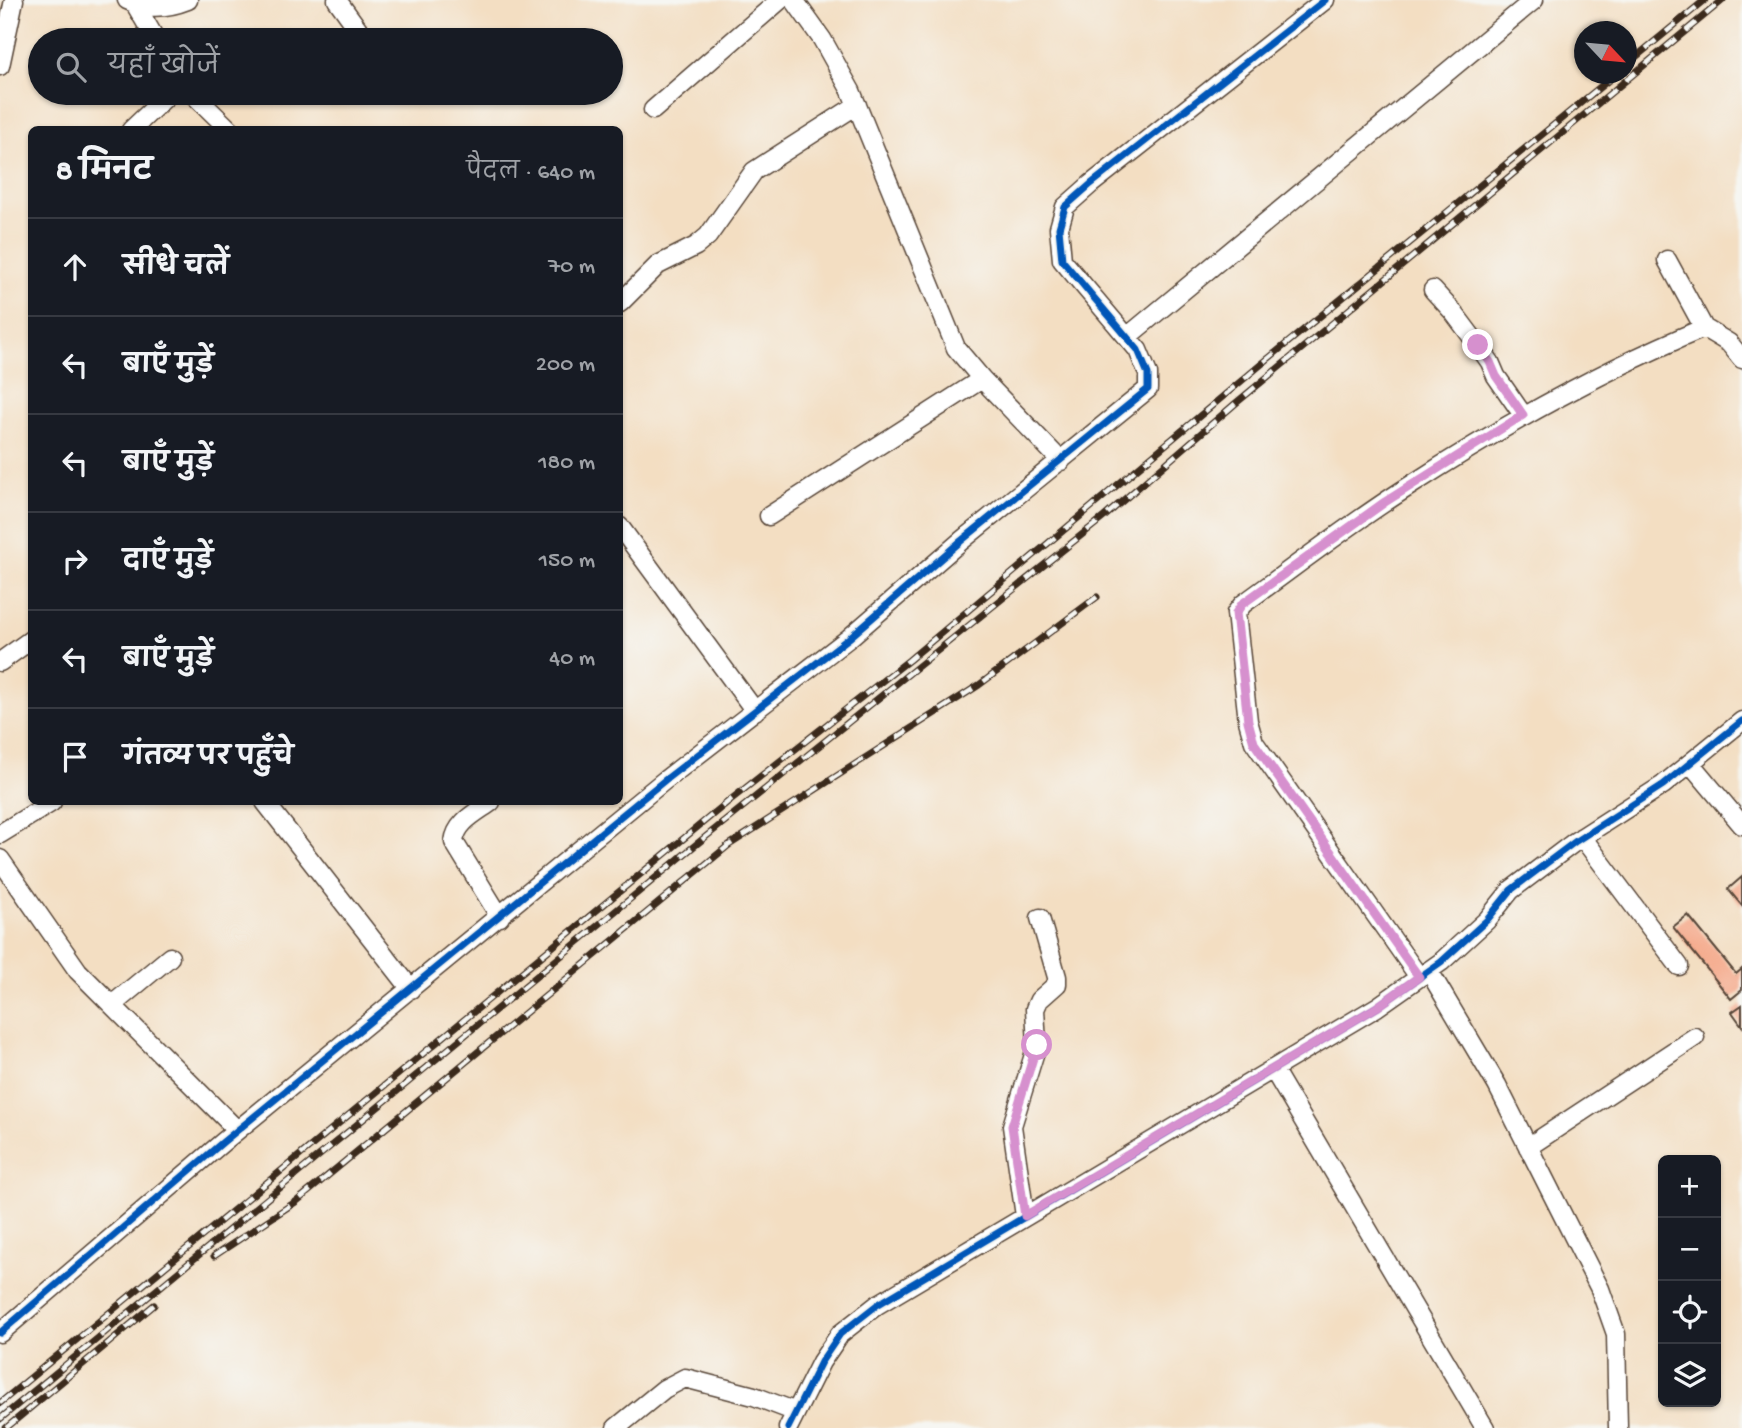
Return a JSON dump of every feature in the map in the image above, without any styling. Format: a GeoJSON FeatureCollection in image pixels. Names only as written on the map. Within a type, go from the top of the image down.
{"type":"FeatureCollection","features":[{"type":"Feature","properties":{"kind":"street"},"geometry":{"type":"LineString","coordinates":[[0,66],[15,0]]}},
{"type":"Feature","properties":{"kind":"street"},"geometry":{"type":"LineString","coordinates":[[131,2],[158,8],[188,0]]}},
{"type":"Feature","properties":{"kind":"street"},"geometry":{"type":"LineString","coordinates":[[337,0],[357,28]]}},
{"type":"Feature","properties":{"kind":"street"},"geometry":{"type":"LineString","coordinates":[[653,110],[780,0]]}},
{"type":"Feature","properties":{"kind":"street"},"geometry":{"type":"LineString","coordinates":[[794,0],[822,39],[857,105],[956,348],[1061,461]]}},
{"type":"Feature","properties":{"kind":"street"},"geometry":{"type":"LineString","coordinates":[[0,1333],[237,1130],[665,780],[849,638],[961,541],[1148,389],[1148,374],[1138,350],[1062,260],[1059,228],[1065,207],[1325,0]]}},
{"type":"Feature","properties":{"kind":"street"},"geometry":{"type":"LineString","coordinates":[[1127,337],[1534,0]]}},
{"type":"Feature","properties":{"kind":"street"},"geometry":{"type":"LineString","coordinates":[[131,2],[148,28]]}},
{"type":"Feature","properties":{"kind":"street"},"geometry":{"type":"LineString","coordinates":[[135,126],[157,105]]}},
{"type":"Feature","properties":{"kind":"street"},"geometry":{"type":"LineString","coordinates":[[204,105],[226,126]]}},
{"type":"Feature","properties":{"kind":"street"},"geometry":{"type":"LineString","coordinates":[[623,300],[657,265],[696,246],[708,236],[754,172],[857,105]]}},
{"type":"Feature","properties":{"kind":"street"},"geometry":{"type":"LineString","coordinates":[[1667,260],[1704,328],[1730,343],[1742,359]]}},
{"type":"Feature","properties":{"kind":"street"},"geometry":{"type":"LineString","coordinates":[[1433,290],[1478,345],[1523,415]]}},
{"type":"Feature","properties":{"kind":"street"},"geometry":{"type":"LineString","coordinates":[[1618,1428],[1617,1344],[1611,1315],[1600,1289],[1497,1085],[1424,974],[1254,743],[1248,721],[1236,613],[1242,604],[1385,502],[1523,415],[1704,328]]}},
{"type":"Feature","properties":{"kind":"street"},"geometry":{"type":"LineString","coordinates":[[769,516],[982,379]]}},
{"type":"Feature","properties":{"kind":"street"},"geometry":{"type":"LineString","coordinates":[[623,531],[755,711]]}},
{"type":"Feature","properties":{"kind":"street"},"geometry":{"type":"LineString","coordinates":[[0,662],[28,642]]}},
{"type":"Feature","properties":{"kind":"street"},"geometry":{"type":"LineString","coordinates":[[616,1428],[664,1389],[685,1378],[754,1396],[792,1420],[821,1362],[840,1334],[877,1306],[1377,1007],[1441,962],[1487,920],[1511,890],[1582,837],[1663,785],[1742,722]]}},
{"type":"Feature","properties":{"kind":"street"},"geometry":{"type":"LineString","coordinates":[[1690,763],[1742,825]]}},
{"type":"Feature","properties":{"kind":"street"},"geometry":{"type":"LineString","coordinates":[[0,834],[47,805]]}},
{"type":"Feature","properties":{"kind":"street"},"geometry":{"type":"LineString","coordinates":[[267,805],[411,989]]}},
{"type":"Feature","properties":{"kind":"street"},"geometry":{"type":"LineString","coordinates":[[487,805],[460,825],[454,842],[500,917]]}},
{"type":"Feature","properties":{"kind":"street"},"geometry":{"type":"LineString","coordinates":[[1582,837],[1679,966]]}},
{"type":"Feature","properties":{"kind":"street"},"geometry":{"type":"LineString","coordinates":[[0,859],[66,957],[237,1130]]}},
{"type":"Feature","properties":{"kind":"street"},"geometry":{"type":"LineString","coordinates":[[1025,1216],[1012,1126],[1037,1045],[1035,1009],[1039,1000],[1057,984],[1040,918]]}},
{"type":"Feature","properties":{"kind":"street"},"geometry":{"type":"LineString","coordinates":[[112,1005],[170,957]]}},
{"type":"Feature","properties":{"kind":"street"},"geometry":{"type":"LineString","coordinates":[[1528,1147],[1695,1037]]}},
{"type":"Feature","properties":{"kind":"street"},"geometry":{"type":"LineString","coordinates":[[1273,1069],[1485,1428]]}},
{"type":"Feature","properties":{"kind":"building"},"geometry":{"type":"Polygon","coordinates":[[[1742,877],[1742,906],[1728,889],[1742,877]]]}},
{"type":"Feature","properties":{"kind":"building"},"geometry":{"type":"Polygon","coordinates":[[[1688,915],[1736,974],[1742,969],[1742,990],[1731,999],[1673,927],[1688,915]]]}},
{"type":"Feature","properties":{"kind":"building"},"geometry":{"type":"Polygon","coordinates":[[[1742,1005],[1742,1026],[1732,1012],[1742,1005]]]}},
{"type":"Feature","properties":{"kind":"railway"},"geometry":{"type":"LineString","coordinates":[[1637,56],[1705,0]]}},
{"type":"Feature","properties":{"kind":"railway"},"geometry":{"type":"LineString","coordinates":[[0,1419],[693,847],[1104,517],[1236,403],[1723,0]]}},
{"type":"Feature","properties":{"kind":"railway"},"geometry":{"type":"LineString","coordinates":[[0,1403],[729,801],[909,660],[1258,367],[1604,84]]}},
{"type":"Feature","properties":{"kind":"railway"},"geometry":{"type":"LineString","coordinates":[[214,1256],[297,1201],[729,845],[979,685],[1097,597]]}},
{"type":"Feature","properties":{"kind":"railway"},"geometry":{"type":"LineString","coordinates":[[6,1428],[154,1305]]}},
{"type":"Feature","properties":{"kind":"cycle path"},"geometry":{"type":"LineString","coordinates":[[0,1333],[223,1142],[665,780],[849,638],[961,541],[1148,389],[1148,374],[1138,350],[1062,260],[1059,228],[1065,207],[1325,0]]}},
{"type":"Feature","properties":{"kind":"cycle path"},"geometry":{"type":"LineString","coordinates":[[788,1428],[821,1362],[840,1334],[877,1305],[1377,1007],[1441,962],[1487,920],[1511,890],[1576,841],[1663,785],[1742,721]]}},
{"type":"Feature","properties":{"kind":"route"},"geometry":{"type":"LineString","coordinates":[[1037,1045],[1012,1126],[1025,1216],[1377,1007],[1419,977],[1254,743],[1248,721],[1236,613],[1242,604],[1385,502],[1523,415],[1478,345]]}}]}
